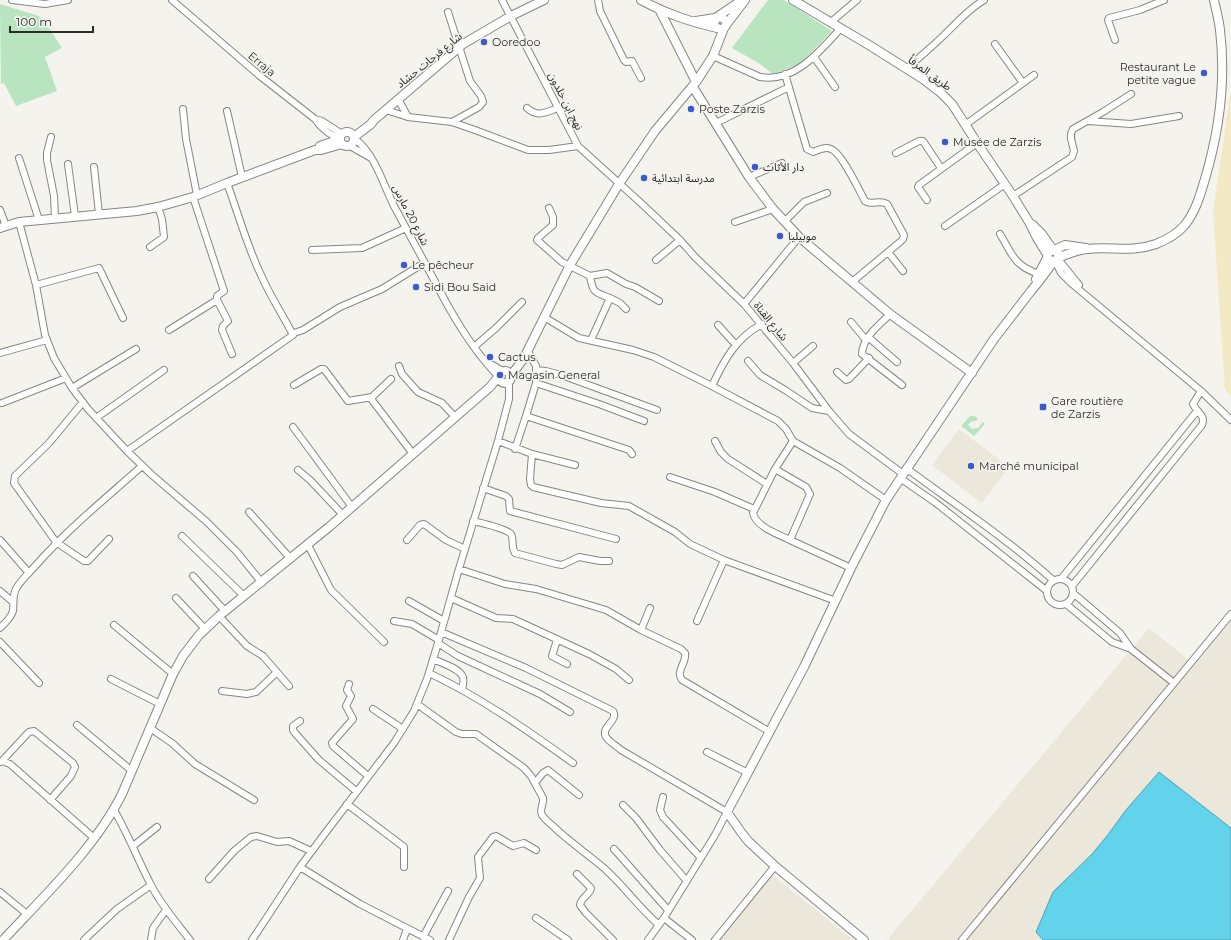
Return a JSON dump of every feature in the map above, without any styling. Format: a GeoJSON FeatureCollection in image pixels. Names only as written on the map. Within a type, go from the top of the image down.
{"type":"FeatureCollection","features":[{"type":"Feature","properties":{"kind":"street"},"geometry":{"type":"LineString","coordinates":[[12,0],[45,4],[68,0]]}},
{"type":"Feature","properties":{"kind":"street","name":"Erraja"},"geometry":{"type":"LineString","coordinates":[[172,0],[260,76],[315,119],[322,121],[347,139]]}},
{"type":"Feature","properties":{"kind":"street","name":"نهج ابن خلدون"},"geometry":{"type":"LineString","coordinates":[[502,0],[578,146],[619,184]]}},
{"type":"Feature","properties":{"kind":"street","name":"شارع فرحات حشاد"},"geometry":{"type":"LineString","coordinates":[[347,139],[371,124],[398,99],[464,44],[511,16],[544,0]]}},
{"type":"Feature","properties":{"kind":"street"},"geometry":{"type":"LineString","coordinates":[[598,0],[600,11],[624,60],[626,62],[632,61],[641,78]]}},
{"type":"Feature","properties":{"kind":"street"},"geometry":{"type":"LineString","coordinates":[[641,0],[657,9],[688,22],[721,28]]}},
{"type":"Feature","properties":{"kind":"street"},"geometry":{"type":"LineString","coordinates":[[648,0],[657,9],[716,123],[749,177],[773,209],[799,236],[890,314],[972,373]]}},
{"type":"Feature","properties":{"kind":"street"},"geometry":{"type":"LineString","coordinates":[[688,22],[716,18],[744,0]]}},
{"type":"Feature","properties":{"kind":"street"},"geometry":{"type":"LineString","coordinates":[[3,940],[94,838],[114,810],[173,674],[183,656],[206,629],[222,613],[262,583],[343,516],[455,417],[504,376],[526,351],[570,266],[619,184],[655,131],[695,84],[718,46],[721,28],[744,0]]}},
{"type":"Feature","properties":{"kind":"street","name":"طريق المرفأ"},"geometry":{"type":"LineString","coordinates":[[793,0],[907,69],[940,92],[952,104],[1029,222]]}},
{"type":"Feature","properties":{"kind":"street"},"geometry":{"type":"LineString","coordinates":[[830,22],[857,0]]}},
{"type":"Feature","properties":{"kind":"street"},"geometry":{"type":"LineString","coordinates":[[907,69],[958,20],[984,0]]}},
{"type":"Feature","properties":{"kind":"street"},"geometry":{"type":"LineString","coordinates":[[1115,40],[1108,20],[1109,18],[1140,10],[1164,0]]}},
{"type":"Feature","properties":{"kind":"street"},"geometry":{"type":"LineString","coordinates":[[1029,222],[1042,234],[1055,242],[1088,248],[1127,250],[1143,248],[1155,244],[1166,239],[1183,227],[1194,211],[1198,201],[1211,160],[1219,117],[1222,56],[1220,29],[1214,0]]}},
{"type":"Feature","properties":{"kind":"street"},"geometry":{"type":"LineString","coordinates":[[448,12],[470,81],[481,96],[483,102],[480,107],[452,122]]}},
{"type":"Feature","properties":{"kind":"street"},"geometry":{"type":"LineString","coordinates":[[716,18],[714,23],[721,28]]}},
{"type":"Feature","properties":{"kind":"street"},"geometry":{"type":"LineString","coordinates":[[713,56],[760,77],[765,78],[785,74],[802,67],[814,57],[841,28]]}},
{"type":"Feature","properties":{"kind":"street"},"geometry":{"type":"LineString","coordinates":[[995,44],[1023,83]]}},
{"type":"Feature","properties":{"kind":"street"},"geometry":{"type":"LineString","coordinates":[[814,57],[835,87]]}},
{"type":"Feature","properties":{"kind":"street"},"geometry":{"type":"LineString","coordinates":[[785,74],[807,149],[813,152],[827,148],[833,150],[843,162],[865,201],[869,204],[885,202],[902,230],[904,238],[852,282]]}},
{"type":"Feature","properties":{"kind":"street"},"geometry":{"type":"LineString","coordinates":[[965,125],[1034,75]]}},
{"type":"Feature","properties":{"kind":"street"},"geometry":{"type":"LineString","coordinates":[[716,123],[789,87]]}},
{"type":"Feature","properties":{"kind":"street"},"geometry":{"type":"LineString","coordinates":[[1013,196],[1072,157],[1074,151],[1070,137],[1073,129],[1131,94]]}},
{"type":"Feature","properties":{"kind":"street"},"geometry":{"type":"LineString","coordinates":[[398,99],[408,117]]}},
{"type":"Feature","properties":{"kind":"street"},"geometry":{"type":"LineString","coordinates":[[527,108],[532,113],[539,114],[558,108]]}},
{"type":"Feature","properties":{"kind":"street"},"geometry":{"type":"LineString","coordinates":[[169,330],[217,300],[224,288],[195,196],[183,109]]}},
{"type":"Feature","properties":{"kind":"street"},"geometry":{"type":"LineString","coordinates":[[386,110],[408,117],[452,122],[528,150],[549,150],[578,146]]}},
{"type":"Feature","properties":{"kind":"street"},"geometry":{"type":"LineString","coordinates":[[227,111],[242,177]]}},
{"type":"Feature","properties":{"kind":"street"},"geometry":{"type":"LineString","coordinates":[[1088,121],[1131,124],[1179,116]]}},
{"type":"Feature","properties":{"kind":"street"},"geometry":{"type":"LineString","coordinates":[[51,137],[46,160],[54,196],[55,219]]}},
{"type":"Feature","properties":{"kind":"street"},"geometry":{"type":"LineString","coordinates":[[0,210],[3,227],[19,222],[158,207],[195,196],[315,150],[319,146],[347,139]]}},
{"type":"Feature","properties":{"kind":"street","name":"شارع 20 مارس"},"geometry":{"type":"LineString","coordinates":[[347,139],[364,147],[372,159],[406,228],[448,307],[484,360],[504,376]]}},
{"type":"Feature","properties":{"kind":"street"},"geometry":{"type":"LineString","coordinates":[[896,153],[919,141],[923,141],[941,168]]}},
{"type":"Feature","properties":{"kind":"street"},"geometry":{"type":"LineString","coordinates":[[927,200],[918,187],[919,184],[977,143]]}},
{"type":"Feature","properties":{"kind":"street"},"geometry":{"type":"LineString","coordinates":[[19,158],[39,220]]}},
{"type":"Feature","properties":{"kind":"street"},"geometry":{"type":"LineString","coordinates":[[68,164],[75,216]]}},
{"type":"Feature","properties":{"kind":"street"},"geometry":{"type":"LineString","coordinates":[[749,177],[782,164]]}},
{"type":"Feature","properties":{"kind":"street"},"geometry":{"type":"LineString","coordinates":[[94,167],[99,214]]}},
{"type":"Feature","properties":{"kind":"street"},"geometry":{"type":"LineString","coordinates":[[227,183],[251,253],[261,276],[293,335]]}},
{"type":"Feature","properties":{"kind":"street","name":"شارع القناة"},"geometry":{"type":"LineString","coordinates":[[619,184],[680,240],[694,257],[744,304],[762,324],[843,428],[855,439],[903,473]]}},
{"type":"Feature","properties":{"kind":"street"},"geometry":{"type":"LineString","coordinates":[[945,226],[1005,184]]}},
{"type":"Feature","properties":{"kind":"street"},"geometry":{"type":"LineString","coordinates":[[785,221],[804,202],[827,193]]}},
{"type":"Feature","properties":{"kind":"street"},"geometry":{"type":"LineString","coordinates":[[150,247],[164,237],[162,219],[158,207]]}},
{"type":"Feature","properties":{"kind":"street"},"geometry":{"type":"LineString","coordinates":[[549,208],[553,217],[553,225],[537,240],[562,262],[590,276],[607,273],[659,301]]}},
{"type":"Feature","properties":{"kind":"street"},"geometry":{"type":"LineString","coordinates":[[735,222],[773,209]]}},
{"type":"Feature","properties":{"kind":"street"},"geometry":{"type":"LineString","coordinates":[[19,222],[36,285],[47,340],[54,358],[72,388],[96,418],[127,451],[142,466],[207,522],[237,552],[262,583]]}},
{"type":"Feature","properties":{"kind":"street"},"geometry":{"type":"LineString","coordinates":[[1029,222],[1037,238],[1053,256]]}},
{"type":"Feature","properties":{"kind":"street"},"geometry":{"type":"LineString","coordinates":[[312,250],[362,248],[406,228]]}},
{"type":"Feature","properties":{"kind":"street"},"geometry":{"type":"LineString","coordinates":[[1000,234],[1015,260],[1021,266],[1039,274]]}},
{"type":"Feature","properties":{"kind":"street"},"geometry":{"type":"LineString","coordinates":[[1042,234],[1061,273],[1201,391],[1231,420]]}},
{"type":"Feature","properties":{"kind":"street"},"geometry":{"type":"LineString","coordinates":[[744,304],[799,236]]}},
{"type":"Feature","properties":{"kind":"street"},"geometry":{"type":"LineString","coordinates":[[656,260],[680,240]]}},
{"type":"Feature","properties":{"kind":"street"},"geometry":{"type":"LineString","coordinates":[[1031,290],[1039,274],[1061,246],[1069,245]]}},
{"type":"Feature","properties":{"kind":"street"},"geometry":{"type":"LineString","coordinates":[[1053,256],[1088,248]]}},
{"type":"Feature","properties":{"kind":"street"},"geometry":{"type":"LineString","coordinates":[[888,252],[903,271]]}},
{"type":"Feature","properties":{"kind":"street"},"geometry":{"type":"LineString","coordinates":[[648,940],[664,918],[728,812],[811,654],[851,568],[886,500],[994,339],[1040,280],[1053,256]]}},
{"type":"Feature","properties":{"kind":"street"},"geometry":{"type":"LineString","coordinates":[[127,451],[294,333],[302,330],[340,307],[382,289],[424,263]]}},
{"type":"Feature","properties":{"kind":"street"},"geometry":{"type":"LineString","coordinates":[[36,285],[99,268],[123,318]]}},
{"type":"Feature","properties":{"kind":"street"},"geometry":{"type":"LineString","coordinates":[[590,276],[594,291],[620,303],[626,309]]}},
{"type":"Feature","properties":{"kind":"street"},"geometry":{"type":"LineString","coordinates":[[591,340],[610,298]]}},
{"type":"Feature","properties":{"kind":"street"},"geometry":{"type":"LineString","coordinates":[[217,300],[228,320],[223,326],[222,330],[232,354]]}},
{"type":"Feature","properties":{"kind":"street"},"geometry":{"type":"LineString","coordinates":[[474,347],[522,302]]}},
{"type":"Feature","properties":{"kind":"street"},"geometry":{"type":"LineString","coordinates":[[890,314],[867,339],[862,354],[902,385]]}},
{"type":"Feature","properties":{"kind":"street"},"geometry":{"type":"LineString","coordinates":[[544,317],[579,338],[633,350],[654,357],[778,421],[786,429],[793,441],[840,468],[886,500]]}},
{"type":"Feature","properties":{"kind":"street"},"geometry":{"type":"LineString","coordinates":[[850,322],[867,339],[897,362]]}},
{"type":"Feature","properties":{"kind":"street"},"geometry":{"type":"LineString","coordinates":[[712,386],[720,367],[736,345],[751,330],[762,324]]}},
{"type":"Feature","properties":{"kind":"street"},"geometry":{"type":"LineString","coordinates":[[718,325],[736,345]]}},
{"type":"Feature","properties":{"kind":"street"},"geometry":{"type":"LineString","coordinates":[[0,353],[47,340]]}},
{"type":"Feature","properties":{"kind":"street"},"geometry":{"type":"LineString","coordinates":[[793,363],[813,346]]}},
{"type":"Feature","properties":{"kind":"street"},"geometry":{"type":"LineString","coordinates":[[72,388],[136,349]]}},
{"type":"Feature","properties":{"kind":"street"},"geometry":{"type":"LineString","coordinates":[[515,449],[536,383],[534,361],[526,351]]}},
{"type":"Feature","properties":{"kind":"street"},"geometry":{"type":"LineString","coordinates":[[837,372],[846,380],[849,379],[869,358]]}},
{"type":"Feature","properties":{"kind":"street"},"geometry":{"type":"LineString","coordinates":[[748,361],[760,375],[786,390],[812,408],[829,411]]}},
{"type":"Feature","properties":{"kind":"street"},"geometry":{"type":"LineString","coordinates":[[399,366],[402,374],[418,392],[442,403],[455,417]]}},
{"type":"Feature","properties":{"kind":"street"},"geometry":{"type":"LineString","coordinates":[[294,386],[321,369],[324,369],[348,401],[372,397],[391,379]]}},
{"type":"Feature","properties":{"kind":"street"},"geometry":{"type":"LineString","coordinates":[[96,418],[164,370]]}},
{"type":"Feature","properties":{"kind":"street"},"geometry":{"type":"LineString","coordinates":[[536,370],[564,376],[657,410]]}},
{"type":"Feature","properties":{"kind":"street"},"geometry":{"type":"LineString","coordinates":[[252,940],[300,867],[403,729],[417,704],[439,641],[473,521],[498,441],[509,399],[504,376]]}},
{"type":"Feature","properties":{"kind":"street"},"geometry":{"type":"LineString","coordinates":[[2,403],[66,378]]}},
{"type":"Feature","properties":{"kind":"street"},"geometry":{"type":"LineString","coordinates":[[536,383],[644,421]]}},
{"type":"Feature","properties":{"kind":"street"},"geometry":{"type":"LineString","coordinates":[[1174,683],[1131,649],[1120,633],[1073,589],[1067,581],[1061,579],[1053,580],[1047,591],[1048,598],[1053,603],[1059,605],[1066,604],[1071,599],[1073,589],[1151,487],[1201,428],[1204,419],[1203,415],[1197,411],[1194,406],[1201,391]]}},
{"type":"Feature","properties":{"kind":"street"},"geometry":{"type":"LineString","coordinates":[[372,397],[372,400],[413,454]]}},
{"type":"Feature","properties":{"kind":"street"},"geometry":{"type":"LineString","coordinates":[[83,402],[58,434],[15,476],[13,480],[20,493],[56,542],[84,561],[88,561],[109,539]]}},
{"type":"Feature","properties":{"kind":"street"},"geometry":{"type":"LineString","coordinates":[[1061,579],[1197,411]]}},
{"type":"Feature","properties":{"kind":"street"},"geometry":{"type":"LineString","coordinates":[[526,416],[629,450],[632,454]]}},
{"type":"Feature","properties":{"kind":"street"},"geometry":{"type":"LineString","coordinates":[[293,427],[352,508]]}},
{"type":"Feature","properties":{"kind":"street"},"geometry":{"type":"LineString","coordinates":[[498,441],[515,449],[575,464]]}},
{"type":"Feature","properties":{"kind":"street"},"geometry":{"type":"LineString","coordinates":[[715,441],[721,452],[728,459],[767,484]]}},
{"type":"Feature","properties":{"kind":"street"},"geometry":{"type":"LineString","coordinates":[[793,441],[775,469],[754,509],[754,517],[759,524],[851,568]]}},
{"type":"Feature","properties":{"kind":"street"},"geometry":{"type":"LineString","coordinates":[[532,454],[530,485],[533,487],[595,501],[629,506],[675,532],[690,544],[724,560],[836,601]]}},
{"type":"Feature","properties":{"kind":"street"},"geometry":{"type":"LineString","coordinates":[[0,628],[10,617],[12,612],[16,588],[56,542],[142,466]]}},
{"type":"Feature","properties":{"kind":"street"},"geometry":{"type":"LineString","coordinates":[[775,469],[806,487],[810,494],[790,540]]}},
{"type":"Feature","properties":{"kind":"street"},"geometry":{"type":"LineString","coordinates":[[298,470],[310,480],[343,516]]}},
{"type":"Feature","properties":{"kind":"street"},"geometry":{"type":"LineString","coordinates":[[903,473],[939,491],[1014,547],[1053,580]]}},
{"type":"Feature","properties":{"kind":"street"},"geometry":{"type":"LineString","coordinates":[[903,473],[936,503],[1047,591]]}},
{"type":"Feature","properties":{"kind":"street"},"geometry":{"type":"LineString","coordinates":[[670,477],[715,492],[754,509]]}},
{"type":"Feature","properties":{"kind":"street"},"geometry":{"type":"LineString","coordinates":[[483,488],[506,496],[509,499],[510,511],[616,539]]}},
{"type":"Feature","properties":{"kind":"street"},"geometry":{"type":"LineString","coordinates":[[249,512],[291,559]]}},
{"type":"Feature","properties":{"kind":"street"},"geometry":{"type":"LineString","coordinates":[[473,521],[491,525],[509,532],[512,536],[513,549],[515,553],[539,560],[562,565],[579,557],[600,561],[609,560]]}},
{"type":"Feature","properties":{"kind":"street"},"geometry":{"type":"LineString","coordinates":[[407,540],[420,525],[424,524],[446,540],[465,549]]}},
{"type":"Feature","properties":{"kind":"street"},"geometry":{"type":"LineString","coordinates":[[182,536],[244,596]]}},
{"type":"Feature","properties":{"kind":"street"},"geometry":{"type":"LineString","coordinates":[[0,540],[29,573]]}},
{"type":"Feature","properties":{"kind":"street"},"geometry":{"type":"LineString","coordinates":[[308,545],[331,590],[384,642]]}},
{"type":"Feature","properties":{"kind":"street"},"geometry":{"type":"LineString","coordinates":[[697,621],[724,560]]}},
{"type":"Feature","properties":{"kind":"street"},"geometry":{"type":"LineString","coordinates":[[459,569],[505,584],[536,589],[606,610],[641,630],[681,649],[685,653],[685,658],[679,672],[679,677],[682,680],[770,732]]}},
{"type":"Feature","properties":{"kind":"street"},"geometry":{"type":"LineString","coordinates":[[194,576],[243,642],[263,656],[289,686]]}},
{"type":"Feature","properties":{"kind":"street"},"geometry":{"type":"LineString","coordinates":[[0,591],[13,602]]}},
{"type":"Feature","properties":{"kind":"street"},"geometry":{"type":"LineString","coordinates":[[176,598],[206,629]]}},
{"type":"Feature","properties":{"kind":"street"},"geometry":{"type":"LineString","coordinates":[[451,598],[496,618],[514,620],[594,656],[616,669],[629,680]]}},
{"type":"Feature","properties":{"kind":"street"},"geometry":{"type":"LineString","coordinates":[[409,601],[444,621]]}},
{"type":"Feature","properties":{"kind":"street"},"geometry":{"type":"LineString","coordinates":[[1066,604],[1112,642],[1131,649]]}},
{"type":"Feature","properties":{"kind":"street"},"geometry":{"type":"LineString","coordinates":[[641,630],[650,608]]}},
{"type":"Feature","properties":{"kind":"street"},"geometry":{"type":"LineString","coordinates":[[962,940],[1231,614]]}},
{"type":"Feature","properties":{"kind":"street"},"geometry":{"type":"LineString","coordinates":[[394,621],[412,624],[439,641],[458,656],[540,694],[570,712]]}},
{"type":"Feature","properties":{"kind":"street"},"geometry":{"type":"LineString","coordinates":[[114,625],[173,674]]}},
{"type":"Feature","properties":{"kind":"street"},"geometry":{"type":"LineString","coordinates":[[441,632],[526,668],[613,711],[615,716],[605,731],[605,737],[608,740],[621,750],[728,812],[748,841],[775,866],[864,940]]}},
{"type":"Feature","properties":{"kind":"street"},"geometry":{"type":"LineString","coordinates":[[556,640],[552,656],[567,664]]}},
{"type":"Feature","properties":{"kind":"street"},"geometry":{"type":"LineString","coordinates":[[0,642],[39,683]]}},
{"type":"Feature","properties":{"kind":"street"},"geometry":{"type":"LineString","coordinates":[[433,659],[455,669],[460,673],[463,680],[462,690]]}},
{"type":"Feature","properties":{"kind":"street"},"geometry":{"type":"LineString","coordinates":[[222,691],[253,694],[277,672]]}},
{"type":"Feature","properties":{"kind":"street"},"geometry":{"type":"LineString","coordinates":[[429,673],[462,690],[529,732],[573,763]]}},
{"type":"Feature","properties":{"kind":"street"},"geometry":{"type":"LineString","coordinates":[[111,679],[160,704]]}},
{"type":"Feature","properties":{"kind":"street"},"geometry":{"type":"LineString","coordinates":[[349,684],[347,690],[351,696],[346,706],[353,719],[332,743],[333,746],[368,776]]}},
{"type":"Feature","properties":{"kind":"street"},"geometry":{"type":"LineString","coordinates":[[417,704],[456,732],[462,734],[476,734],[524,768],[531,776],[543,798],[544,802],[541,810],[543,817],[605,869],[659,925]]}},
{"type":"Feature","properties":{"kind":"street"},"geometry":{"type":"LineString","coordinates":[[373,709],[403,729]]}},
{"type":"Feature","properties":{"kind":"street"},"geometry":{"type":"LineString","coordinates":[[300,721],[293,726],[295,733],[319,760],[356,791]]}},
{"type":"Feature","properties":{"kind":"street"},"geometry":{"type":"LineString","coordinates":[[77,725],[132,771]]}},
{"type":"Feature","properties":{"kind":"street"},"geometry":{"type":"LineString","coordinates":[[150,728],[172,743],[195,764],[254,800]]}},
{"type":"Feature","properties":{"kind":"street"},"geometry":{"type":"LineString","coordinates":[[50,800],[71,776],[75,767],[34,731],[29,732],[1,761],[10,764],[50,800],[94,838]]}},
{"type":"Feature","properties":{"kind":"street"},"geometry":{"type":"LineString","coordinates":[[706,752],[748,773]]}},
{"type":"Feature","properties":{"kind":"street"},"geometry":{"type":"LineString","coordinates":[[535,783],[545,771],[548,770],[579,795]]}},
{"type":"Feature","properties":{"kind":"street"},"geometry":{"type":"LineString","coordinates":[[663,797],[660,810],[663,817],[701,858]]}},
{"type":"Feature","properties":{"kind":"street"},"geometry":{"type":"LineString","coordinates":[[347,804],[404,847],[404,867]]}},
{"type":"Feature","properties":{"kind":"street"},"geometry":{"type":"LineString","coordinates":[[623,804],[686,880]]}},
{"type":"Feature","properties":{"kind":"street"},"geometry":{"type":"LineString","coordinates":[[114,810],[151,885],[166,910],[190,940]]}},
{"type":"Feature","properties":{"kind":"street"},"geometry":{"type":"LineString","coordinates":[[133,846],[157,827]]}},
{"type":"Feature","properties":{"kind":"street"},"geometry":{"type":"LineString","coordinates":[[209,879],[234,851],[251,837],[256,836],[277,842],[289,841],[311,852]]}},
{"type":"Feature","properties":{"kind":"street"},"geometry":{"type":"LineString","coordinates":[[449,940],[469,897],[480,878],[478,857],[493,837],[496,836],[513,846],[524,843],[536,850]]}},
{"type":"Feature","properties":{"kind":"street"},"geometry":{"type":"LineString","coordinates":[[614,849],[668,910]]}},
{"type":"Feature","properties":{"kind":"street"},"geometry":{"type":"LineString","coordinates":[[715,940],[775,866]]}},
{"type":"Feature","properties":{"kind":"street"},"geometry":{"type":"LineString","coordinates":[[300,867],[360,904],[430,940]]}},
{"type":"Feature","properties":{"kind":"street"},"geometry":{"type":"LineString","coordinates":[[577,874],[591,888],[580,902],[580,905],[613,940]]}},
{"type":"Feature","properties":{"kind":"street"},"geometry":{"type":"LineString","coordinates":[[84,940],[117,909],[151,885]]}},
{"type":"Feature","properties":{"kind":"street"},"geometry":{"type":"LineString","coordinates":[[423,937],[448,891]]}},
{"type":"Feature","properties":{"kind":"street"},"geometry":{"type":"LineString","coordinates":[[0,892],[27,914]]}},
{"type":"Feature","properties":{"kind":"street"},"geometry":{"type":"LineString","coordinates":[[151,940],[153,928],[166,910]]}},
{"type":"Feature","properties":{"kind":"street"},"geometry":{"type":"LineString","coordinates":[[536,918],[568,940]]}},
{"type":"Feature","properties":{"kind":"street"},"geometry":{"type":"LineString","coordinates":[[664,918],[692,940]]}},
{"type":"Feature","properties":{"kind":"street"},"geometry":{"type":"LineString","coordinates":[[403,940],[407,929]]}},
{"type":"Feature","properties":{"kind":"shaded area","name":"Marché municipal"},"geometry":{"type":"Polygon","coordinates":[[[959,429],[1009,467],[982,503],[932,465],[959,429]]]}},
{"type":"Feature","properties":{"kind":"shaded area"},"geometry":{"type":"Polygon","coordinates":[[[1231,621],[1231,828],[1159,772],[1126,810],[1092,854],[1053,892],[1036,932],[1043,940],[887,940],[1149,628],[1195,665],[1231,621]]]}},
{"type":"Feature","properties":{"kind":"shaded area"},"geometry":{"type":"Polygon","coordinates":[[[770,873],[853,940],[717,940],[770,873]]]}},
{"type":"Feature","properties":{"kind":"green space"},"geometry":{"type":"Polygon","coordinates":[[[768,0],[784,0],[832,31],[800,64],[773,74],[760,64],[732,48],[768,0]]]}},
{"type":"Feature","properties":{"kind":"green space"},"geometry":{"type":"Polygon","coordinates":[[[0,4],[39,16],[47,25],[62,48],[45,57],[57,91],[16,106],[4,83],[1,84],[0,4]]]}},
{"type":"Feature","properties":{"kind":"green space"},"geometry":{"type":"Polygon","coordinates":[[[970,416],[975,416],[978,419],[976,421],[972,421],[968,425],[972,429],[978,428],[983,422],[985,424],[974,436],[961,426],[970,416]]]}},
{"type":"Feature","properties":{"kind":"sand"},"geometry":{"type":"Polygon","coordinates":[[[1231,90],[1231,396],[1225,389],[1213,212],[1231,90]]]}},
{"type":"Feature","properties":{"kind":"water"},"geometry":{"type":"Polygon","coordinates":[[[1159,772],[1231,828],[1231,940],[1043,940],[1036,932],[1053,892],[1092,854],[1126,810],[1159,772]]]}},
{"type":"Feature","properties":{"kind":"place","name":"Ooredoo"},"geometry":{"type":"Point","coordinates":[484,42]}},
{"type":"Feature","properties":{"kind":"place","name":"Restaurant Le petite vague"},"geometry":{"type":"Point","coordinates":[1204,73]}},
{"type":"Feature","properties":{"kind":"place","name":"Poste Zarzis"},"geometry":{"type":"Point","coordinates":[691,109]}},
{"type":"Feature","properties":{"kind":"place","name":"Musée de Zarzis"},"geometry":{"type":"Point","coordinates":[945,142]}},
{"type":"Feature","properties":{"kind":"place","name":"دار الأثاث"},"geometry":{"type":"Point","coordinates":[755,167]}},
{"type":"Feature","properties":{"kind":"place","name":"مدرسة ابتدائية"},"geometry":{"type":"Point","coordinates":[644,178]}},
{"type":"Feature","properties":{"kind":"place","name":"موبيليا"},"geometry":{"type":"Point","coordinates":[780,236]}},
{"type":"Feature","properties":{"kind":"place","name":"Le pêcheur"},"geometry":{"type":"Point","coordinates":[404,265]}},
{"type":"Feature","properties":{"kind":"place","name":"Sidi Bou Said"},"geometry":{"type":"Point","coordinates":[416,287]}},
{"type":"Feature","properties":{"kind":"place","name":"Cactus"},"geometry":{"type":"Point","coordinates":[490,357]}},
{"type":"Feature","properties":{"kind":"place","name":"Magasin General"},"geometry":{"type":"Point","coordinates":[500,375]}},
{"type":"Feature","properties":{"kind":"place","name":"Gare routière de Zarzis"},"geometry":{"type":"Point","coordinates":[1043,407]}},
{"type":"Feature","properties":{"kind":"place","name":"Marché municipal"},"geometry":{"type":"Point","coordinates":[971,466]}}]}
